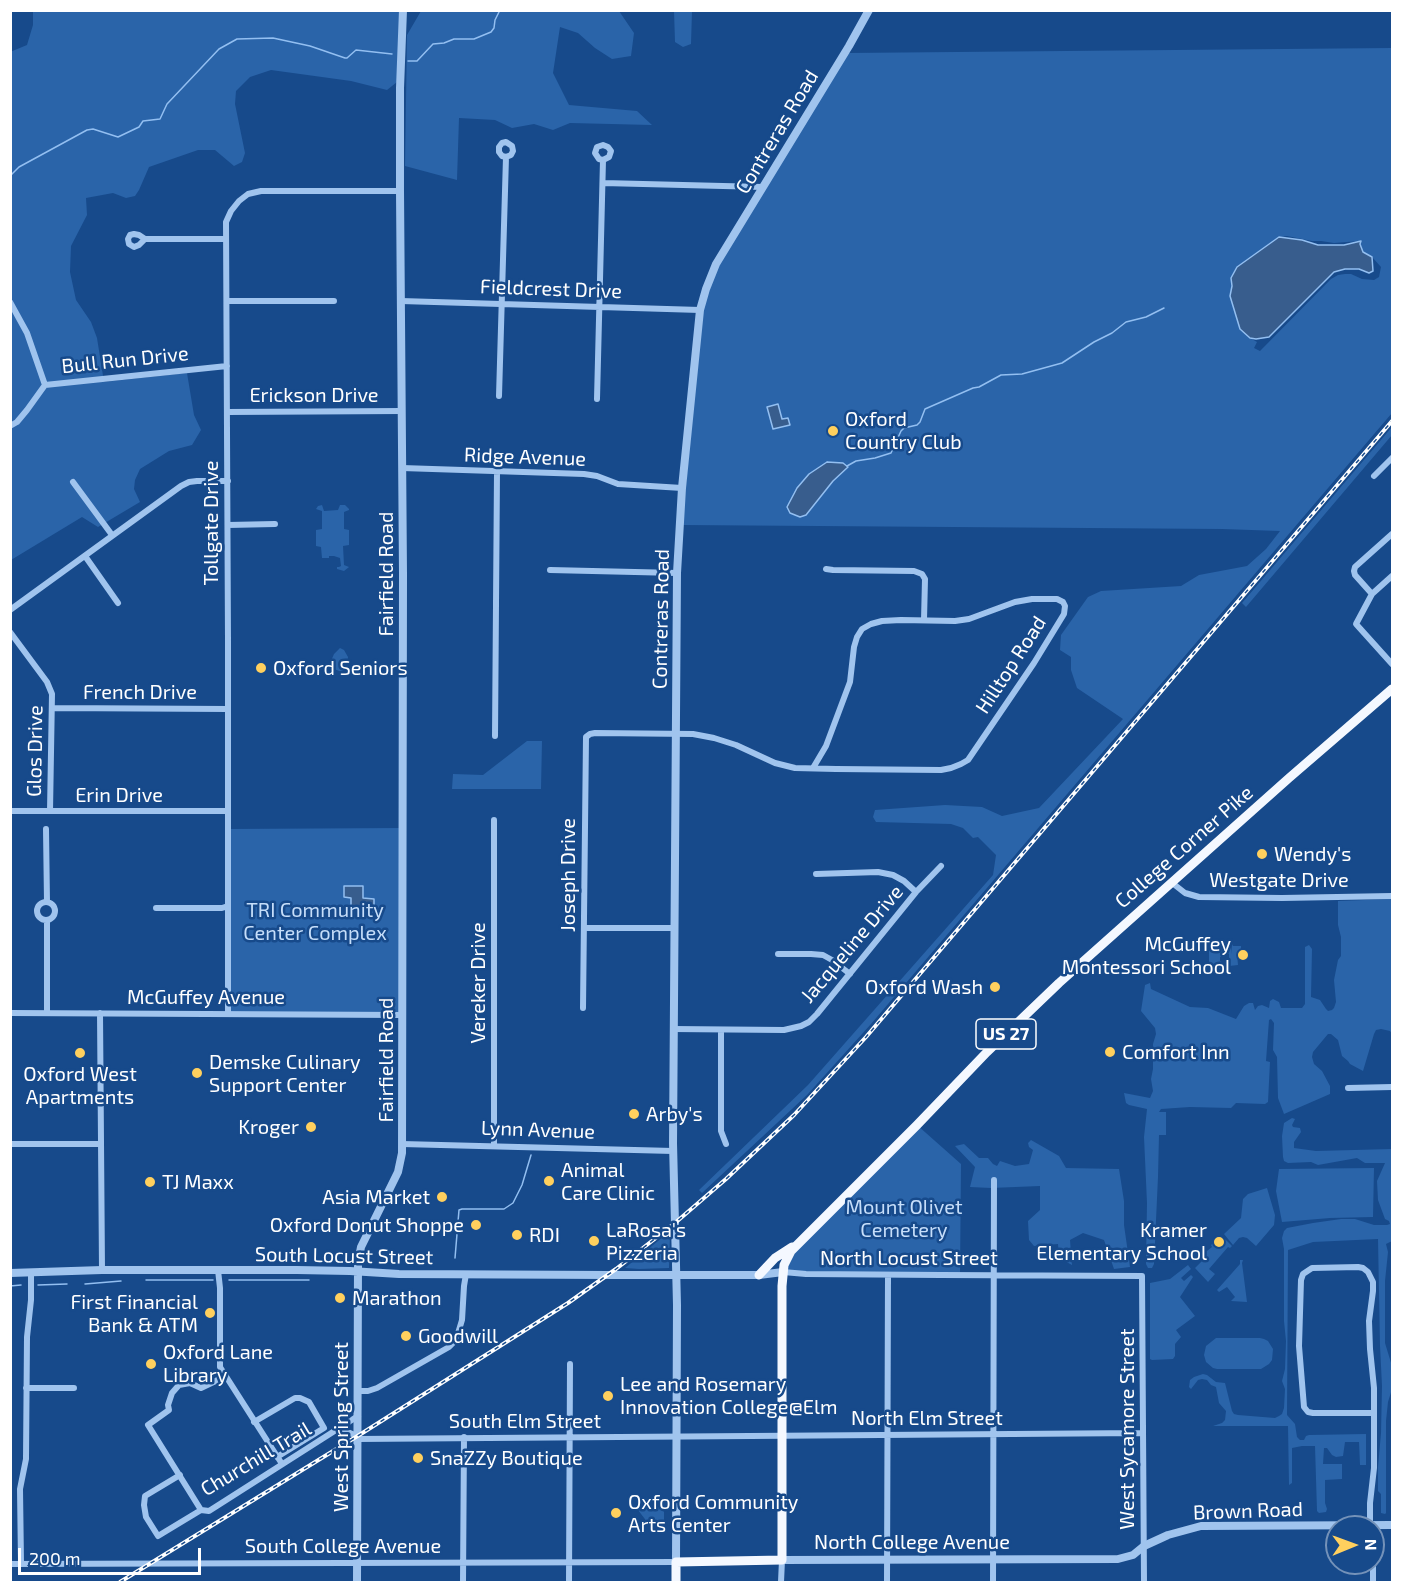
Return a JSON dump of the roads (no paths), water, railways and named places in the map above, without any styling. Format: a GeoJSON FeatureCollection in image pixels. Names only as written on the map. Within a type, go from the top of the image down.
{"type":"FeatureCollection","features":[{"type":"Feature","properties":{"kind":"highway","name":"College Corner Pike"},"geometry":{"type":"LineString","coordinates":[[783,1272],[791,1251],[918,1125],[994,1045],[1171,882],[1392,689]]}},
{"type":"Feature","properties":{"kind":"highway"},"geometry":{"type":"LineString","coordinates":[[759,1275],[775,1258],[797,1245]]}},
{"type":"Feature","properties":{"kind":"highway","name":"US 27"},"geometry":{"type":"LineString","coordinates":[[782,1560],[783,1272]]}},
{"type":"Feature","properties":{"kind":"highway","name":"North College Avenue"},"geometry":{"type":"LineString","coordinates":[[676,1562],[782,1560]]}},
{"type":"Feature","properties":{"kind":"highway"},"geometry":{"type":"LineString","coordinates":[[676,1562],[676,1582]]}},
{"type":"Feature","properties":{"kind":"street","name":"Fairfield Road"},"geometry":{"type":"LineString","coordinates":[[358,1271],[361,1247],[398,1172],[402,1158],[400,191],[403,10]]}},
{"type":"Feature","properties":{"kind":"street","name":"Contreras Road"},"geometry":{"type":"LineString","coordinates":[[676,1562],[677,1275],[673,1151],[673,1029],[677,573],[682,488],[700,310],[716,264],[849,46],[868,10]]}},
{"type":"Feature","properties":{"kind":"street"},"geometry":{"type":"LineString","coordinates":[[499,396],[506,157]]}},
{"type":"Feature","properties":{"kind":"street"},"geometry":{"type":"LineString","coordinates":[[597,399],[603,160]]}},
{"type":"Feature","properties":{"kind":"street"},"geometry":{"type":"LineString","coordinates":[[603,183],[763,187]]}},
{"type":"Feature","properties":{"kind":"street","name":"Tollgate Drive"},"geometry":{"type":"LineString","coordinates":[[228,1014],[226,222],[238,201],[248,194],[261,191],[400,191]]}},
{"type":"Feature","properties":{"kind":"street"},"geometry":{"type":"LineString","coordinates":[[145,239],[226,239]]}},
{"type":"Feature","properties":{"kind":"street"},"geometry":{"type":"LineString","coordinates":[[227,301],[334,301]]}},
{"type":"Feature","properties":{"kind":"street","name":"Fieldcrest Drive"},"geometry":{"type":"LineString","coordinates":[[401,301],[700,310]]}},
{"type":"Feature","properties":{"kind":"street"},"geometry":{"type":"LineString","coordinates":[[10,302],[27,333],[45,385]]}},
{"type":"Feature","properties":{"kind":"street","name":"Bull Run Drive"},"geometry":{"type":"LineString","coordinates":[[10,426],[17,422],[45,385],[227,366]]}},
{"type":"Feature","properties":{"kind":"street","name":"Erickson Drive"},"geometry":{"type":"LineString","coordinates":[[227,412],[402,411]]}},
{"type":"Feature","properties":{"kind":"street"},"geometry":{"type":"LineString","coordinates":[[1374,476],[1392,458]]}},
{"type":"Feature","properties":{"kind":"street","name":"Ridge Avenue"},"geometry":{"type":"LineString","coordinates":[[402,468],[584,474],[625,485],[682,488]]}},
{"type":"Feature","properties":{"kind":"street"},"geometry":{"type":"LineString","coordinates":[[495,736],[497,472]]}},
{"type":"Feature","properties":{"kind":"street"},"geometry":{"type":"LineString","coordinates":[[10,610],[182,486],[197,481],[228,481]]}},
{"type":"Feature","properties":{"kind":"street"},"geometry":{"type":"LineString","coordinates":[[73,482],[112,535]]}},
{"type":"Feature","properties":{"kind":"street"},"geometry":{"type":"LineString","coordinates":[[228,525],[274,524]]}},
{"type":"Feature","properties":{"kind":"street"},"geometry":{"type":"LineString","coordinates":[[1372,594],[1355,575],[1355,567],[1392,534]]}},
{"type":"Feature","properties":{"kind":"street"},"geometry":{"type":"LineString","coordinates":[[85,556],[118,603]]}},
{"type":"Feature","properties":{"kind":"street"},"geometry":{"type":"LineString","coordinates":[[826,568],[914,571],[922,574],[925,579],[924,620]]}},
{"type":"Feature","properties":{"kind":"street"},"geometry":{"type":"LineString","coordinates":[[550,570],[677,573]]}},
{"type":"Feature","properties":{"kind":"street"},"geometry":{"type":"LineString","coordinates":[[1392,576],[1372,594],[1356,624],[1392,664]]}},
{"type":"Feature","properties":{"kind":"street","name":"Hilltop Road"},"geometry":{"type":"LineString","coordinates":[[585,742],[586,737],[595,733],[676,733],[693,734],[736,744],[775,763],[795,768],[941,770],[962,764],[968,760],[1039,655],[1064,614],[1063,602],[1057,599],[1032,599],[1015,602],[969,619],[882,621],[862,629],[854,647],[850,682],[826,746],[813,768]]}},
{"type":"Feature","properties":{"kind":"street","name":"Glos Drive"},"geometry":{"type":"LineString","coordinates":[[10,632],[50,688],[52,708],[51,811]]}},
{"type":"Feature","properties":{"kind":"street","name":"French Drive"},"geometry":{"type":"LineString","coordinates":[[52,708],[228,709]]}},
{"type":"Feature","properties":{"kind":"street","name":"Joseph Drive"},"geometry":{"type":"LineString","coordinates":[[584,1008],[585,742]]}},
{"type":"Feature","properties":{"kind":"street","name":"Erin Drive"},"geometry":{"type":"LineString","coordinates":[[10,811],[227,811]]}},
{"type":"Feature","properties":{"kind":"street","name":"Vereker Drive"},"geometry":{"type":"LineString","coordinates":[[494,820],[494,1145]]}},
{"type":"Feature","properties":{"kind":"street"},"geometry":{"type":"LineString","coordinates":[[46,829],[47,902]]}},
{"type":"Feature","properties":{"kind":"street","name":"Jacqueline Drive"},"geometry":{"type":"LineString","coordinates":[[673,1029],[784,1030],[809,1022],[916,892],[941,866]]}},
{"type":"Feature","properties":{"kind":"street"},"geometry":{"type":"LineString","coordinates":[[816,874],[878,872],[893,874],[916,892]]}},
{"type":"Feature","properties":{"kind":"street","name":"Westgate Drive"},"geometry":{"type":"LineString","coordinates":[[1171,882],[1185,893],[1199,897],[1392,896]]}},
{"type":"Feature","properties":{"kind":"street"},"geometry":{"type":"LineString","coordinates":[[47,902],[52,904],[55,910],[54,916],[46,921],[40,918],[36,910],[39,904],[47,902]]}},
{"type":"Feature","properties":{"kind":"street"},"geometry":{"type":"LineString","coordinates":[[156,908],[222,908],[228,906]]}},
{"type":"Feature","properties":{"kind":"street"},"geometry":{"type":"LineString","coordinates":[[46,921],[47,1013]]}},
{"type":"Feature","properties":{"kind":"street"},"geometry":{"type":"LineString","coordinates":[[584,928],[674,928]]}},
{"type":"Feature","properties":{"kind":"street"},"geometry":{"type":"LineString","coordinates":[[778,954],[823,955],[850,974]]}},
{"type":"Feature","properties":{"kind":"street","name":"McGuffey Avenue"},"geometry":{"type":"LineString","coordinates":[[10,1013],[402,1015]]}},
{"type":"Feature","properties":{"kind":"street"},"geometry":{"type":"LineString","coordinates":[[99,1013],[102,1270]]}},
{"type":"Feature","properties":{"kind":"street"},"geometry":{"type":"LineString","coordinates":[[721,1030],[721,1131],[726,1144]]}},
{"type":"Feature","properties":{"kind":"street"},"geometry":{"type":"LineString","coordinates":[[1348,1088],[1392,1087]]}},
{"type":"Feature","properties":{"kind":"street"},"geometry":{"type":"LineString","coordinates":[[10,1144],[101,1143]]}},
{"type":"Feature","properties":{"kind":"street","name":"Lynn Avenue"},"geometry":{"type":"LineString","coordinates":[[402,1144],[673,1151]]}},
{"type":"Feature","properties":{"kind":"street"},"geometry":{"type":"LineString","coordinates":[[993,1582],[994,1180]]}},
{"type":"Feature","properties":{"kind":"street"},"geometry":{"type":"LineString","coordinates":[[1370,1515],[1374,1468],[1374,1413],[1374,1388],[1369,1322],[1373,1291],[1371,1276],[1363,1268],[1358,1267],[1316,1267],[1307,1270],[1301,1280],[1299,1324],[1304,1407],[1308,1412],[1313,1413],[1374,1413]]}},
{"type":"Feature","properties":{"kind":"street"},"geometry":{"type":"LineString","coordinates":[[219,1270],[220,1367],[282,1464]]}},
{"type":"Feature","properties":{"kind":"street","name":"South Locust Street"},"geometry":{"type":"LineString","coordinates":[[10,1273],[219,1270],[358,1271],[399,1274],[677,1275]]}},
{"type":"Feature","properties":{"kind":"street","name":"West Spring Street"},"geometry":{"type":"LineString","coordinates":[[357,1582],[358,1271]]}},
{"type":"Feature","properties":{"kind":"street","name":"North Locust Street"},"geometry":{"type":"LineString","coordinates":[[677,1275],[759,1275],[783,1272],[888,1275],[1142,1276]]}},
{"type":"Feature","properties":{"kind":"street"},"geometry":{"type":"LineString","coordinates":[[21,1563],[20,1488],[26,1459],[27,1337],[31,1273]]}},
{"type":"Feature","properties":{"kind":"street"},"geometry":{"type":"LineString","coordinates":[[358,1391],[377,1388],[449,1347],[456,1340],[460,1328],[466,1274]]}},
{"type":"Feature","properties":{"kind":"street"},"geometry":{"type":"LineString","coordinates":[[887,1582],[888,1275]]}},
{"type":"Feature","properties":{"kind":"street","name":"West Sycamore Street"},"geometry":{"type":"LineString","coordinates":[[1142,1276],[1144,1582]]}},
{"type":"Feature","properties":{"kind":"street"},"geometry":{"type":"LineString","coordinates":[[569,1582],[570,1364]]}},
{"type":"Feature","properties":{"kind":"street"},"geometry":{"type":"LineString","coordinates":[[201,1510],[148,1425],[169,1410],[168,1405],[172,1393],[179,1385],[190,1383],[201,1388],[226,1376]]}},
{"type":"Feature","properties":{"kind":"street"},"geometry":{"type":"LineString","coordinates":[[26,1389],[74,1388]]}},
{"type":"Feature","properties":{"kind":"street"},"geometry":{"type":"LineString","coordinates":[[254,1422],[295,1398],[309,1402],[324,1428],[277,1457]]}},
{"type":"Feature","properties":{"kind":"street","name":"Churchill Trail"},"geometry":{"type":"LineString","coordinates":[[180,1475],[145,1496],[146,1517],[158,1536],[201,1510],[209,1511],[357,1416]]}},
{"type":"Feature","properties":{"kind":"street"},"geometry":{"type":"LineString","coordinates":[[338,1428],[357,1438]]}},
{"type":"Feature","properties":{"kind":"street","name":"North Elm Street"},"geometry":{"type":"LineString","coordinates":[[676,1436],[1143,1433]]}},
{"type":"Feature","properties":{"kind":"street","name":"South Elm Street"},"geometry":{"type":"LineString","coordinates":[[357,1438],[676,1436]]}},
{"type":"Feature","properties":{"kind":"street"},"geometry":{"type":"LineString","coordinates":[[463,1582],[464,1437]]}},
{"type":"Feature","properties":{"kind":"street","name":"Brown Road"},"geometry":{"type":"LineString","coordinates":[[1144,1546],[1168,1535],[1201,1526],[1325,1526]]}},
{"type":"Feature","properties":{"kind":"street","name":"North College Avenue"},"geometry":{"type":"LineString","coordinates":[[782,1560],[1118,1559],[1133,1555],[1144,1546]]}},
{"type":"Feature","properties":{"kind":"street"},"geometry":{"type":"LineString","coordinates":[[782,1560],[782,1582]]}},
{"type":"Feature","properties":{"kind":"street","name":"South College Avenue"},"geometry":{"type":"LineString","coordinates":[[10,1564],[676,1562]]}},
{"type":"Feature","properties":{"kind":"waterway"},"geometry":{"type":"LineString","coordinates":[[408,61],[417,61],[433,44],[454,39],[474,39],[491,32],[500,10]]}},
{"type":"Feature","properties":{"kind":"waterway"},"geometry":{"type":"LineString","coordinates":[[10,176],[19,167],[87,130],[93,129],[118,137],[139,127],[143,121],[160,119],[167,104],[219,49],[237,39],[273,38],[310,46],[345,58],[356,50],[392,54]]}},
{"type":"Feature","properties":{"kind":"waterway"},"geometry":{"type":"LineString","coordinates":[[847,466],[856,461],[891,453],[901,431],[917,425],[925,409],[979,387],[1001,375],[1022,374],[1062,363],[1126,322],[1146,317],[1164,308]]}},
{"type":"Feature","properties":{"kind":"waterway"},"geometry":{"type":"LineString","coordinates":[[455,1258],[459,1210],[504,1209],[513,1203],[522,1185],[531,1155]]}},
{"type":"Feature","properties":{"kind":"waterway"},"geometry":{"type":"LineString","coordinates":[[146,1280],[213,1280]]}},
{"type":"Feature","properties":{"kind":"waterway"},"geometry":{"type":"LineString","coordinates":[[229,1280],[309,1280]]}},
{"type":"Feature","properties":{"kind":"waterway"},"geometry":{"type":"LineString","coordinates":[[85,1284],[121,1281]]}},
{"type":"Feature","properties":{"kind":"waterway"},"geometry":{"type":"LineString","coordinates":[[38,1285],[67,1284]]}},
{"type":"Feature","properties":{"kind":"waterway"},"geometry":{"type":"LineString","coordinates":[[10,1286],[21,1285]]}},
{"type":"Feature","properties":{"kind":"railway"},"geometry":{"type":"LineString","coordinates":[[120,1582],[568,1303],[675,1223],[726,1179],[794,1115],[866,1037],[1392,421]]}},
{"type":"Feature","properties":{"kind":"place","name":"Oxford Country Club"},"geometry":{"type":"Point","coordinates":[833,431]}},
{"type":"Feature","properties":{"kind":"place","name":"Oxford Seniors"},"geometry":{"type":"Point","coordinates":[261,668]}},
{"type":"Feature","properties":{"kind":"place","name":"Wendy's"},"geometry":{"type":"Point","coordinates":[1262,854]}},
{"type":"Feature","properties":{"kind":"place","name":"McGuffey Montessori School"},"geometry":{"type":"Point","coordinates":[1243,955]}},
{"type":"Feature","properties":{"kind":"place","name":"Oxford Wash"},"geometry":{"type":"Point","coordinates":[995,987]}},
{"type":"Feature","properties":{"kind":"place","name":"Comfort Inn"},"geometry":{"type":"Point","coordinates":[1110,1052]}},
{"type":"Feature","properties":{"kind":"place","name":"Oxford West Apartments"},"geometry":{"type":"Point","coordinates":[80,1053]}},
{"type":"Feature","properties":{"kind":"place","name":"Demske Culinary Support Center"},"geometry":{"type":"Point","coordinates":[197,1073]}},
{"type":"Feature","properties":{"kind":"place","name":"Arby's"},"geometry":{"type":"Point","coordinates":[634,1114]}},
{"type":"Feature","properties":{"kind":"place","name":"Kroger"},"geometry":{"type":"Point","coordinates":[311,1127]}},
{"type":"Feature","properties":{"kind":"place","name":"Animal Care Clinic"},"geometry":{"type":"Point","coordinates":[549,1181]}},
{"type":"Feature","properties":{"kind":"place","name":"TJ Maxx"},"geometry":{"type":"Point","coordinates":[150,1182]}},
{"type":"Feature","properties":{"kind":"place","name":"Asia Market"},"geometry":{"type":"Point","coordinates":[442,1197]}},
{"type":"Feature","properties":{"kind":"place","name":"Oxford Donut Shoppe"},"geometry":{"type":"Point","coordinates":[476,1225]}},
{"type":"Feature","properties":{"kind":"place","name":"RDI"},"geometry":{"type":"Point","coordinates":[517,1235]}},
{"type":"Feature","properties":{"kind":"place","name":"LaRosa's Pizzeria"},"geometry":{"type":"Point","coordinates":[594,1241]}},
{"type":"Feature","properties":{"kind":"place","name":"Kramer Elementary School"},"geometry":{"type":"Point","coordinates":[1219,1242]}},
{"type":"Feature","properties":{"kind":"place","name":"Marathon"},"geometry":{"type":"Point","coordinates":[340,1298]}},
{"type":"Feature","properties":{"kind":"place","name":"First Financial Bank & ATM"},"geometry":{"type":"Point","coordinates":[210,1313]}},
{"type":"Feature","properties":{"kind":"place","name":"Goodwill"},"geometry":{"type":"Point","coordinates":[406,1336]}},
{"type":"Feature","properties":{"kind":"place","name":"Oxford Lane Library"},"geometry":{"type":"Point","coordinates":[151,1364]}},
{"type":"Feature","properties":{"kind":"place","name":"Lee and Rosemary Innovation College@Elm"},"geometry":{"type":"Point","coordinates":[608,1396]}},
{"type":"Feature","properties":{"kind":"place","name":"SnaZZy Boutique"},"geometry":{"type":"Point","coordinates":[418,1458]}},
{"type":"Feature","properties":{"kind":"place","name":"Oxford Community Arts Center"},"geometry":{"type":"Point","coordinates":[616,1513]}},
{"type":"Feature","properties":{"kind":"park label","name":"TRI Community Center Complex"},"geometry":{"type":"Point","coordinates":[315,922]}},
{"type":"Feature","properties":{"kind":"park label","name":"Mount Olivet Cemetery"},"geometry":{"type":"Point","coordinates":[904,1218]}}]}
